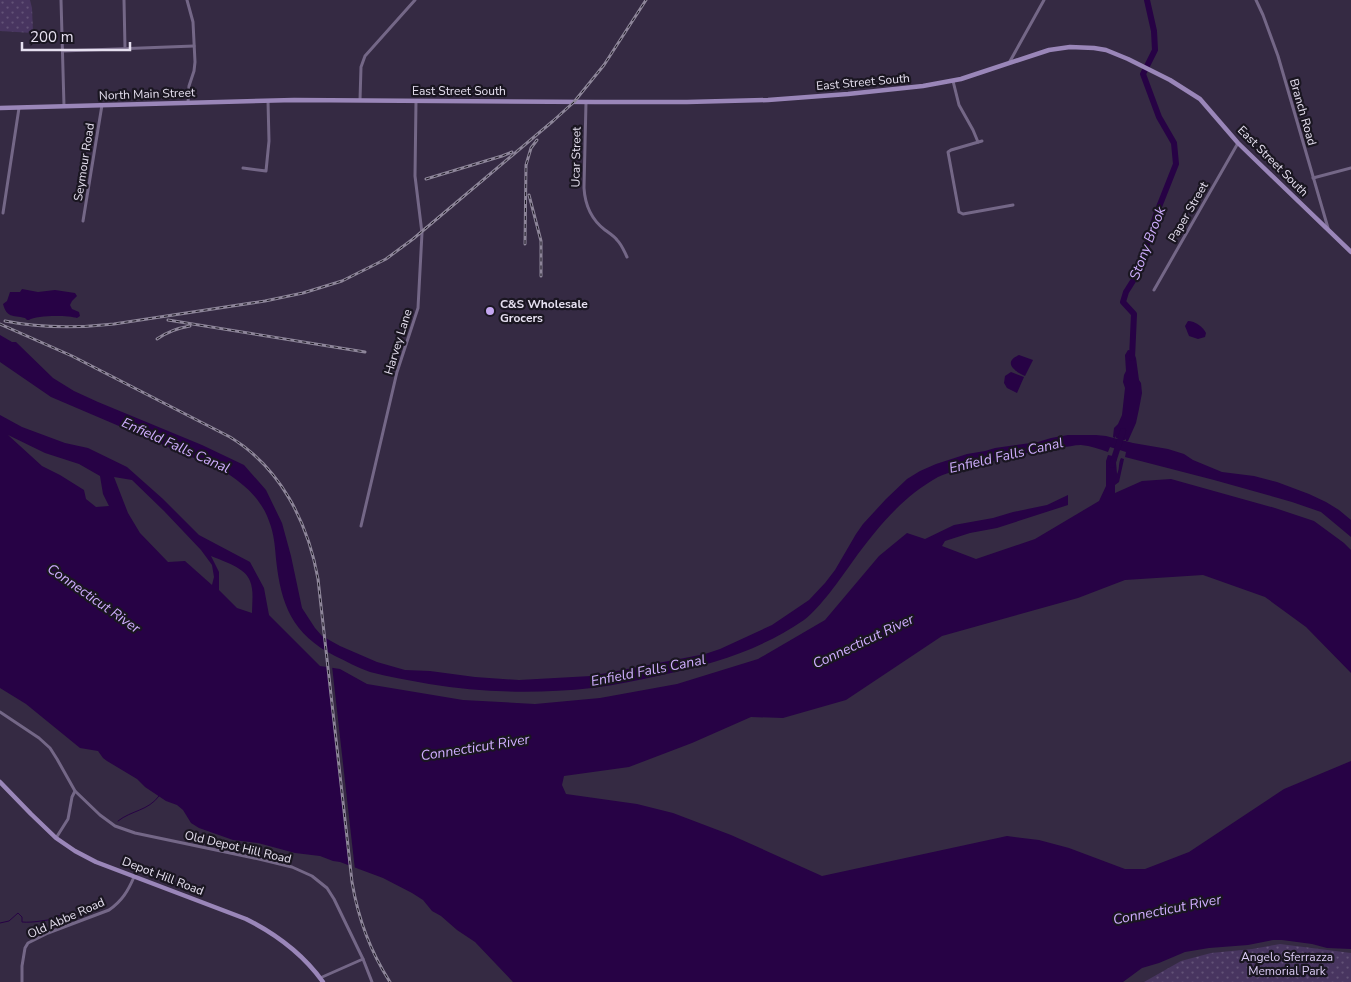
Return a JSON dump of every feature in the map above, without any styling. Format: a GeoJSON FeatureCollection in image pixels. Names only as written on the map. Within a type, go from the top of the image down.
{"type":"FeatureCollection","features":[{"type":"Feature","properties":{"kind":"main road","name":"East Street South"},"geometry":{"type":"LineString","coordinates":[[294,100],[586,102],[768,100],[923,86],[953,81],[1049,50],[1070,46],[1094,48],[1122,56],[1170,80],[1200,99],[1238,143],[1351,252]]}},
{"type":"Feature","properties":{"kind":"main road","name":"North Main Street"},"geometry":{"type":"LineString","coordinates":[[0,108],[294,100]]}},
{"type":"Feature","properties":{"kind":"main road","name":"Depot Hill Road"},"geometry":{"type":"LineString","coordinates":[[0,782],[56,838],[75,850],[96,862],[246,919],[269,931],[297,953],[321,980]]}},
{"type":"Feature","properties":{"kind":"street"},"geometry":{"type":"LineString","coordinates":[[61,0],[64,106]]}},
{"type":"Feature","properties":{"kind":"street"},"geometry":{"type":"LineString","coordinates":[[124,0],[125,48]]}},
{"type":"Feature","properties":{"kind":"street"},"geometry":{"type":"LineString","coordinates":[[186,0],[193,19],[195,66],[189,86],[188,103]]}},
{"type":"Feature","properties":{"kind":"street"},"geometry":{"type":"LineString","coordinates":[[360,100],[361,67],[365,56],[415,0]]}},
{"type":"Feature","properties":{"kind":"street"},"geometry":{"type":"LineString","coordinates":[[1010,63],[1044,0]]}},
{"type":"Feature","properties":{"kind":"street","name":"Branch Road"},"geometry":{"type":"LineString","coordinates":[[1256,0],[1278,56],[1329,231]]}},
{"type":"Feature","properties":{"kind":"street"},"geometry":{"type":"LineString","coordinates":[[63,51],[194,46]]}},
{"type":"Feature","properties":{"kind":"street"},"geometry":{"type":"LineString","coordinates":[[953,81],[959,105],[978,142]]}},
{"type":"Feature","properties":{"kind":"street"},"geometry":{"type":"LineString","coordinates":[[243,168],[266,171],[270,141],[268,101]]}},
{"type":"Feature","properties":{"kind":"street","name":"Harvey Lane"},"geometry":{"type":"LineString","coordinates":[[361,526],[398,366],[418,308],[422,230],[415,176],[416,101]]}},
{"type":"Feature","properties":{"kind":"street","name":"Ucar Street"},"geometry":{"type":"LineString","coordinates":[[586,102],[584,188],[586,201],[595,220],[616,238],[622,245],[627,257]]}},
{"type":"Feature","properties":{"kind":"street","name":"Seymour Road"},"geometry":{"type":"LineString","coordinates":[[83,221],[102,105]]}},
{"type":"Feature","properties":{"kind":"street"},"geometry":{"type":"LineString","coordinates":[[3,213],[19,108]]}},
{"type":"Feature","properties":{"kind":"street"},"geometry":{"type":"LineString","coordinates":[[982,141],[948,152],[959,212],[963,214],[1013,205]]}},
{"type":"Feature","properties":{"kind":"street","name":"Paper Street"},"geometry":{"type":"LineString","coordinates":[[1154,290],[1238,143]]}},
{"type":"Feature","properties":{"kind":"street"},"geometry":{"type":"LineString","coordinates":[[1312,178],[1351,168]]}},
{"type":"Feature","properties":{"kind":"street","name":"Old Depot Hill Road"},"geometry":{"type":"LineString","coordinates":[[0,712],[39,738],[50,748],[75,791],[100,815],[115,826],[134,833],[292,867],[312,876],[327,888],[334,899],[372,982]]}},
{"type":"Feature","properties":{"kind":"street"},"geometry":{"type":"LineString","coordinates":[[56,838],[68,819],[75,791]]}},
{"type":"Feature","properties":{"kind":"street","name":"Old Abbe Road"},"geometry":{"type":"LineString","coordinates":[[22,982],[22,966],[28,943],[48,933],[109,910],[125,896],[134,877]]}},
{"type":"Feature","properties":{"kind":"street"},"geometry":{"type":"LineString","coordinates":[[321,980],[363,959]]}},
{"type":"Feature","properties":{"kind":"green space"},"geometry":{"type":"Polygon","coordinates":[[[0,0],[30,0],[33,33],[0,31],[0,0]]]}},
{"type":"Feature","properties":{"kind":"green space","name":"Angelo Sferrazza Memorial Park"},"geometry":{"type":"Polygon","coordinates":[[[1280,944],[1351,953],[1351,982],[1144,982],[1181,961],[1211,953],[1280,944]]]}},
{"type":"Feature","properties":{"kind":"water"},"geometry":{"type":"Polygon","coordinates":[[[22,289],[38,292],[55,290],[75,293],[77,296],[70,305],[72,309],[79,312],[80,316],[77,318],[45,316],[27,320],[8,314],[3,304],[7,301],[10,292],[20,292],[22,289]]]}},
{"type":"Feature","properties":{"kind":"water"},"geometry":{"type":"Polygon","coordinates":[[[1188,321],[1201,327],[1206,333],[1205,337],[1198,339],[1189,336],[1185,326],[1188,321]]]}},
{"type":"Feature","properties":{"kind":"water"},"geometry":{"type":"Polygon","coordinates":[[[0,335],[12,342],[16,342],[53,378],[74,391],[202,445],[244,465],[266,490],[282,523],[302,608],[315,628],[322,636],[340,646],[377,662],[405,670],[519,680],[591,676],[705,654],[720,649],[772,625],[809,600],[835,570],[863,524],[907,479],[920,471],[967,454],[1068,435],[1106,436],[1168,449],[1184,454],[1193,460],[1222,472],[1254,476],[1277,482],[1309,494],[1339,510],[1351,520],[1351,537],[1321,512],[1214,480],[1125,457],[1126,452],[1110,447],[1108,452],[1081,445],[1038,451],[953,472],[938,477],[925,485],[891,514],[817,608],[804,620],[771,640],[736,655],[681,671],[592,688],[510,692],[429,684],[370,672],[335,656],[308,638],[291,616],[286,604],[278,575],[271,526],[266,513],[250,492],[222,470],[51,397],[0,362],[0,335]]]}},
{"type":"Feature","properties":{"kind":"water"},"geometry":{"type":"Polygon","coordinates":[[[1128,350],[1133,351],[1136,358],[1142,393],[1136,423],[1128,441],[1126,441],[1126,439],[1113,437],[1114,428],[1122,415],[1125,388],[1123,382],[1126,371],[1125,355],[1128,350]]]}},
{"type":"Feature","properties":{"kind":"water"},"geometry":{"type":"Polygon","coordinates":[[[1019,355],[1033,360],[1025,376],[1017,372],[1011,364],[1011,361],[1019,355]]]}},
{"type":"Feature","properties":{"kind":"water"},"geometry":{"type":"Polygon","coordinates":[[[1011,372],[1024,377],[1017,393],[1007,388],[1004,383],[1005,376],[1011,372]]]}},
{"type":"Feature","properties":{"kind":"water","name":"Connecticut River"},"geometry":{"type":"Polygon","coordinates":[[[0,415],[22,427],[65,443],[88,448],[127,467],[199,535],[250,562],[264,588],[269,615],[320,666],[340,669],[367,684],[463,700],[535,704],[600,698],[677,684],[758,659],[825,620],[879,556],[907,533],[925,539],[954,525],[1047,505],[1068,495],[1068,505],[997,528],[970,533],[945,541],[942,546],[976,559],[1035,539],[1099,501],[1106,486],[1106,461],[1108,455],[1117,457],[1117,474],[1120,460],[1121,458],[1124,459],[1119,482],[1115,485],[1115,493],[1142,481],[1171,479],[1314,521],[1344,543],[1351,550],[1351,673],[1306,627],[1265,597],[1203,575],[1125,580],[1078,598],[942,636],[846,700],[783,718],[751,717],[692,743],[629,767],[564,776],[562,785],[566,794],[637,804],[673,813],[731,835],[822,876],[1007,836],[1039,840],[1069,848],[1125,869],[1145,869],[1189,852],[1284,789],[1351,761],[1351,949],[1327,948],[1282,940],[1209,948],[1185,952],[1142,968],[1123,982],[513,982],[475,942],[432,911],[423,900],[412,893],[383,878],[340,862],[258,843],[233,840],[199,828],[191,823],[183,810],[177,805],[166,801],[145,787],[137,779],[103,758],[98,751],[80,748],[26,704],[0,688],[0,415]],[[8,435],[42,466],[84,490],[86,499],[96,507],[109,506],[103,494],[100,476],[79,464],[45,453],[8,435]],[[114,477],[128,513],[140,533],[168,562],[185,561],[212,585],[214,577],[212,565],[201,550],[132,480],[114,477]],[[211,556],[219,572],[219,590],[237,608],[252,613],[252,589],[248,576],[234,566],[211,556]]]}},
{"type":"Feature","properties":{"kind":"pier"},"geometry":{"type":"Polygon","coordinates":[[[327,665],[332,666],[355,870],[350,869],[327,665]]]}},
{"type":"Feature","properties":{"kind":"waterway","name":"Stony Brook"},"geometry":{"type":"LineString","coordinates":[[1132,358],[1134,314],[1123,302],[1126,292],[1138,273],[1157,212],[1176,164],[1174,143],[1159,117],[1143,74],[1155,50],[1154,31],[1147,0]]}},
{"type":"Feature","properties":{"kind":"waterway","name":"Enfield Falls Canal"},"geometry":{"type":"LineString","coordinates":[[1112,465],[1123,431]]}},
{"type":"Feature","properties":{"kind":"waterway"},"geometry":{"type":"LineString","coordinates":[[118,821],[150,805],[159,796]]}},
{"type":"Feature","properties":{"kind":"waterway"},"geometry":{"type":"LineString","coordinates":[[0,923],[9,921],[18,913],[22,917],[22,922],[56,919],[58,916],[72,913]]}},
{"type":"Feature","properties":{"kind":"railway"},"geometry":{"type":"LineString","coordinates":[[5,321],[73,327],[114,324],[265,301],[303,293],[342,281],[386,259],[413,239],[574,102],[604,65],[646,0]]}},
{"type":"Feature","properties":{"kind":"railway"},"geometry":{"type":"LineString","coordinates":[[525,244],[526,165],[531,148],[537,140]]}},
{"type":"Feature","properties":{"kind":"railway"},"geometry":{"type":"LineString","coordinates":[[426,179],[512,152]]}},
{"type":"Feature","properties":{"kind":"railway"},"geometry":{"type":"LineString","coordinates":[[529,195],[541,241],[541,276]]}},
{"type":"Feature","properties":{"kind":"railway"},"geometry":{"type":"LineString","coordinates":[[168,320],[365,352]]}},
{"type":"Feature","properties":{"kind":"railway"},"geometry":{"type":"LineString","coordinates":[[0,324],[72,356],[230,437],[264,464],[278,481],[289,499],[307,538],[318,579],[352,882],[361,921],[371,946],[390,982]]}},
{"type":"Feature","properties":{"kind":"railway"},"geometry":{"type":"LineString","coordinates":[[157,339],[165,334],[190,326]]}},
{"type":"Feature","properties":{"kind":"place","name":"C&S Wholesale Grocers"},"geometry":{"type":"Point","coordinates":[490,311]}}]}
